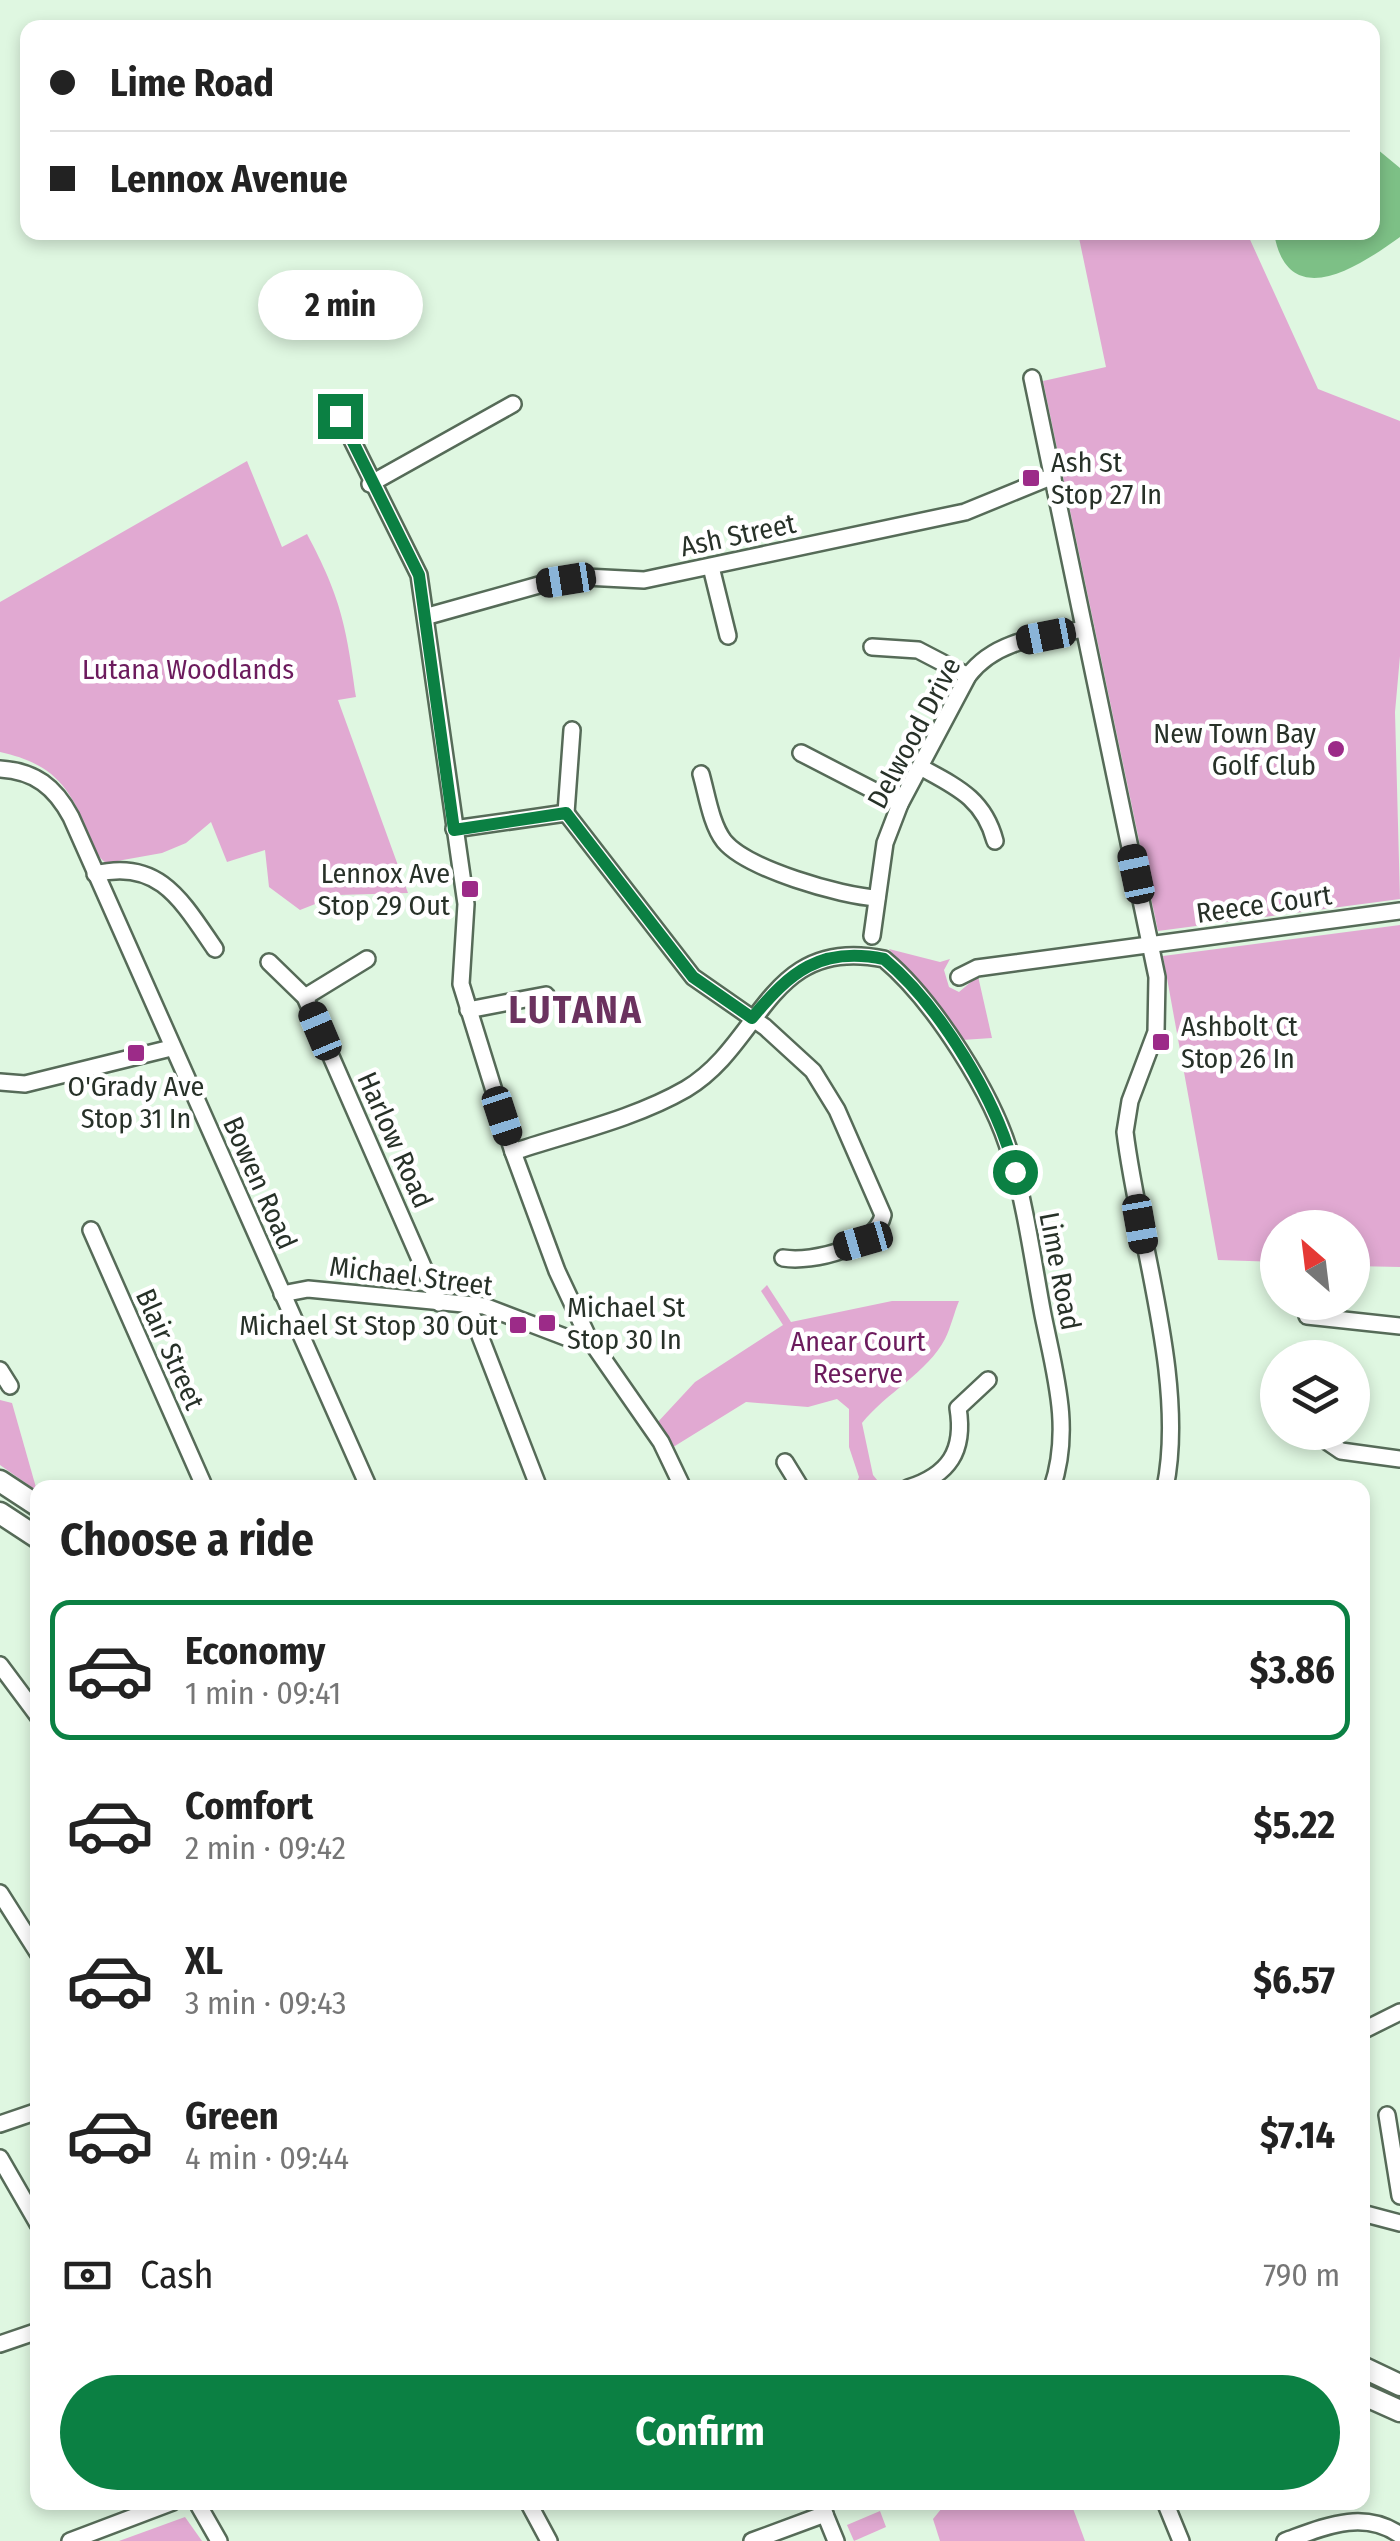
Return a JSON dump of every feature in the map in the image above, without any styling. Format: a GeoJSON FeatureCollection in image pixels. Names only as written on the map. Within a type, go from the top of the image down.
{"type":"FeatureCollection","features":[{"type":"Feature","properties":{"kind":"highway"},"geometry":{"type":"LineString","coordinates":[[0,1481],[30,1501]]}},
{"type":"Feature","properties":{"kind":"highway"},"geometry":{"type":"LineString","coordinates":[[0,1513],[30,1533]]}},
{"type":"Feature","properties":{"kind":"highway"},"geometry":{"type":"LineString","coordinates":[[1370,2371],[1400,2385]]}},
{"type":"Feature","properties":{"kind":"highway"},"geometry":{"type":"LineString","coordinates":[[1370,2398],[1400,2411]]}},
{"type":"Feature","properties":{"kind":"street"},"geometry":{"type":"LineString","coordinates":[[1032,378],[1157,977],[1156,1032],[1130,1101],[1125,1132],[1168,1396],[1171,1446],[1166,1480]]}},
{"type":"Feature","properties":{"kind":"street"},"geometry":{"type":"LineString","coordinates":[[370,484],[513,404]]}},
{"type":"Feature","properties":{"kind":"street"},"geometry":{"type":"LineString","coordinates":[[340,416],[370,484],[419,575],[428,616],[466,904],[461,984],[513,1152],[556,1271],[588,1337],[661,1442],[679,1480]]}},
{"type":"Feature","properties":{"kind":"street","name":"Ash Street"},"geometry":{"type":"LineString","coordinates":[[428,616],[546,583],[585,577],[644,580],[965,512],[1054,476]]}},
{"type":"Feature","properties":{"kind":"street"},"geometry":{"type":"LineString","coordinates":[[712,567],[728,636]]}},
{"type":"Feature","properties":{"kind":"street","name":"Delwood Drive"},"geometry":{"type":"LineString","coordinates":[[872,936],[885,842],[900,804],[968,676],[980,660],[1007,644],[1084,629]]}},
{"type":"Feature","properties":{"kind":"street"},"geometry":{"type":"LineString","coordinates":[[872,648],[918,650],[968,676]]}},
{"type":"Feature","properties":{"kind":"street"},"geometry":{"type":"LineString","coordinates":[[572,730],[566,813],[693,977],[789,1046],[824,1086],[883,1214],[874,1235],[863,1241],[796,1260],[783,1258]]}},
{"type":"Feature","properties":{"kind":"street"},"geometry":{"type":"LineString","coordinates":[[801,754],[900,804]]}},
{"type":"Feature","properties":{"kind":"street"},"geometry":{"type":"LineString","coordinates":[[922,768],[969,794],[984,811],[995,841]]}},
{"type":"Feature","properties":{"kind":"street","name":"Bowen Road"},"geometry":{"type":"LineString","coordinates":[[0,769],[41,780],[55,792],[96,874],[365,1480]]}},
{"type":"Feature","properties":{"kind":"street"},"geometry":{"type":"LineString","coordinates":[[701,774],[717,828],[730,846],[821,890],[876,898]]}},
{"type":"Feature","properties":{"kind":"street"},"geometry":{"type":"LineString","coordinates":[[454,830],[566,813]]}},
{"type":"Feature","properties":{"kind":"street"},"geometry":{"type":"LineString","coordinates":[[96,874],[132,868],[156,879],[215,949]]}},
{"type":"Feature","properties":{"kind":"street","name":"Reece Court"},"geometry":{"type":"LineString","coordinates":[[959,978],[977,968],[1400,911]]}},
{"type":"Feature","properties":{"kind":"street","name":"Lime Road"},"geometry":{"type":"LineString","coordinates":[[513,1152],[661,1102],[690,1086],[714,1067],[752,1018],[800,968],[842,957],[884,959],[901,974],[951,1037],[1002,1133],[1015,1172],[1060,1397],[1064,1438],[1054,1480]]}},
{"type":"Feature","properties":{"kind":"street"},"geometry":{"type":"LineString","coordinates":[[305,997],[368,959]]}},
{"type":"Feature","properties":{"kind":"street","name":"Harlow Road"},"geometry":{"type":"LineString","coordinates":[[269,962],[305,997],[439,1302]]}},
{"type":"Feature","properties":{"kind":"street"},"geometry":{"type":"LineString","coordinates":[[468,1010],[546,994]]}},
{"type":"Feature","properties":{"kind":"street"},"geometry":{"type":"LineString","coordinates":[[0,1082],[25,1084],[171,1048]]}},
{"type":"Feature","properties":{"kind":"street","name":"Blair Street"},"geometry":{"type":"LineString","coordinates":[[90,1230],[201,1480]]}},
{"type":"Feature","properties":{"kind":"street","name":"Michael Street"},"geometry":{"type":"LineString","coordinates":[[282,1294],[308,1289],[468,1304],[499,1311],[573,1340],[588,1337]]}},
{"type":"Feature","properties":{"kind":"street"},"geometry":{"type":"LineString","coordinates":[[468,1304],[536,1480]]}},
{"type":"Feature","properties":{"kind":"street"},"geometry":{"type":"LineString","coordinates":[[1344,1320],[1400,1326]]}},
{"type":"Feature","properties":{"kind":"street"},"geometry":{"type":"LineString","coordinates":[[0,1370],[10,1386]]}},
{"type":"Feature","properties":{"kind":"street"},"geometry":{"type":"LineString","coordinates":[[933,1480],[959,1448],[958,1408],[988,1380]]}},
{"type":"Feature","properties":{"kind":"street"},"geometry":{"type":"LineString","coordinates":[[1338,1450],[1400,1458]]}},
{"type":"Feature","properties":{"kind":"street"},"geometry":{"type":"LineString","coordinates":[[785,1462],[796,1480]]}},
{"type":"Feature","properties":{"kind":"street"},"geometry":{"type":"LineString","coordinates":[[0,1665],[30,1705]]}},
{"type":"Feature","properties":{"kind":"street"},"geometry":{"type":"LineString","coordinates":[[0,1893],[30,1940]]}},
{"type":"Feature","properties":{"kind":"street"},"geometry":{"type":"LineString","coordinates":[[1370,2027],[1400,2012]]}},
{"type":"Feature","properties":{"kind":"street"},"geometry":{"type":"LineString","coordinates":[[0,2124],[30,2113]]}},
{"type":"Feature","properties":{"kind":"street"},"geometry":{"type":"LineString","coordinates":[[1387,2115],[1400,2196]]}},
{"type":"Feature","properties":{"kind":"street"},"geometry":{"type":"LineString","coordinates":[[0,2158],[30,2210]]}},
{"type":"Feature","properties":{"kind":"street"},"geometry":{"type":"LineString","coordinates":[[1370,2215],[1400,2223]]}},
{"type":"Feature","properties":{"kind":"street"},"geometry":{"type":"LineString","coordinates":[[0,2344],[30,2334]]}},
{"type":"Feature","properties":{"kind":"street"},"geometry":{"type":"LineString","coordinates":[[70,2541],[153,2510]]}},
{"type":"Feature","properties":{"kind":"street"},"geometry":{"type":"LineString","coordinates":[[200,2510],[219,2541]]}},
{"type":"Feature","properties":{"kind":"street"},"geometry":{"type":"LineString","coordinates":[[532,2510],[549,2541]]}},
{"type":"Feature","properties":{"kind":"street"},"geometry":{"type":"LineString","coordinates":[[752,2541],[818,2510]]}},
{"type":"Feature","properties":{"kind":"street"},"geometry":{"type":"LineString","coordinates":[[823,2510],[836,2541]]}},
{"type":"Feature","properties":{"kind":"street"},"geometry":{"type":"LineString","coordinates":[[1167,2510],[1181,2541]]}},
{"type":"Feature","properties":{"kind":"street"},"geometry":{"type":"LineString","coordinates":[[1286,2541],[1353,2522],[1383,2525],[1400,2535]]}},
{"type":"Feature","properties":{"kind":"green space"},"geometry":{"type":"Polygon","coordinates":[[[1079,240],[1250,240],[1318,389],[1400,421],[1400,656],[1395,712],[1400,899],[1158,931],[1043,381],[1106,367],[1079,240]]]}},
{"type":"Feature","properties":{"kind":"green space","name":"Lutana Woodlands"},"geometry":{"type":"Polygon","coordinates":[[[247,461],[282,547],[307,534],[328,576],[345,631],[356,697],[338,700],[408,893],[338,895],[300,910],[269,887],[265,850],[227,862],[211,822],[186,843],[162,853],[106,863],[96,851],[75,803],[57,780],[34,763],[0,752],[0,602],[247,461]]]}},
{"type":"Feature","properties":{"kind":"green space"},"geometry":{"type":"Polygon","coordinates":[[[1400,925],[1400,1267],[1370,1266],[1370,1210],[1260,1210],[1260,1261],[1218,1260],[1163,956],[1400,925]]]}},
{"type":"Feature","properties":{"kind":"green space"},"geometry":{"type":"Polygon","coordinates":[[[889,949],[940,962],[950,959],[944,970],[949,987],[959,992],[978,976],[992,1038],[962,1040],[889,949]]]}},
{"type":"Feature","properties":{"kind":"green space","name":"Anear Court Reserve"},"geometry":{"type":"Polygon","coordinates":[[[767,1285],[791,1322],[892,1301],[959,1301],[938,1351],[862,1423],[877,1480],[858,1480],[849,1447],[849,1409],[837,1399],[808,1407],[746,1402],[670,1449],[656,1424],[695,1382],[783,1325],[761,1291],[767,1285]]]}},
{"type":"Feature","properties":{"kind":"green space"},"geometry":{"type":"Polygon","coordinates":[[[0,1400],[12,1403],[34,1480],[30,1480],[30,1486],[0,1465],[0,1400]]]}},
{"type":"Feature","properties":{"kind":"green space"},"geometry":{"type":"Polygon","coordinates":[[[940,2510],[1074,2510],[1085,2541],[940,2541],[933,2519],[940,2510]]]}},
{"type":"Feature","properties":{"kind":"green space"},"geometry":{"type":"Polygon","coordinates":[[[880,2511],[886,2527],[854,2541],[847,2525],[880,2511]]]}},
{"type":"Feature","properties":{"kind":"green space"},"geometry":{"type":"Polygon","coordinates":[[[185,2517],[202,2541],[119,2541],[185,2517]]]}},
{"type":"Feature","properties":{"kind":"shaded area"},"geometry":{"type":"Polygon","coordinates":[[[1380,151],[1400,168],[1400,237],[1366,260],[1328,276],[1310,278],[1294,272],[1282,258],[1276,240],[1380,240],[1380,151]]]}},
{"type":"Feature","properties":{"kind":"place","name":"Ash St Stop 27 In"},"geometry":{"type":"Point","coordinates":[1031,478]}},
{"type":"Feature","properties":{"kind":"place","name":"New Town Bay Golf Club"},"geometry":{"type":"Point","coordinates":[1336,749]}},
{"type":"Feature","properties":{"kind":"place","name":"Lennox Ave Stop 29 Out"},"geometry":{"type":"Point","coordinates":[470,889]}},
{"type":"Feature","properties":{"kind":"place","name":"Ashbolt Ct Stop 26 In"},"geometry":{"type":"Point","coordinates":[1161,1042]}},
{"type":"Feature","properties":{"kind":"place","name":"O'Grady Ave Stop 31 In"},"geometry":{"type":"Point","coordinates":[136,1053]}},
{"type":"Feature","properties":{"kind":"place","name":"Michael St Stop 30 In"},"geometry":{"type":"Point","coordinates":[547,1323]}},
{"type":"Feature","properties":{"kind":"place","name":"Michael St Stop 30 Out"},"geometry":{"type":"Point","coordinates":[518,1325]}},
{"type":"Feature","properties":{"kind":"district","name":"LUTANA"},"geometry":{"type":"Point","coordinates":[576,1010]}},
{"type":"Feature","properties":{"kind":"route"},"geometry":{"type":"LineString","coordinates":[[340,416],[370,484],[419,575],[428,616],[454,830],[519,817],[566,813],[580,826],[693,977],[752,1018],[781,983],[800,968],[842,957],[884,959],[916,990],[951,1037],[1002,1133],[1015,1172]]}}]}
